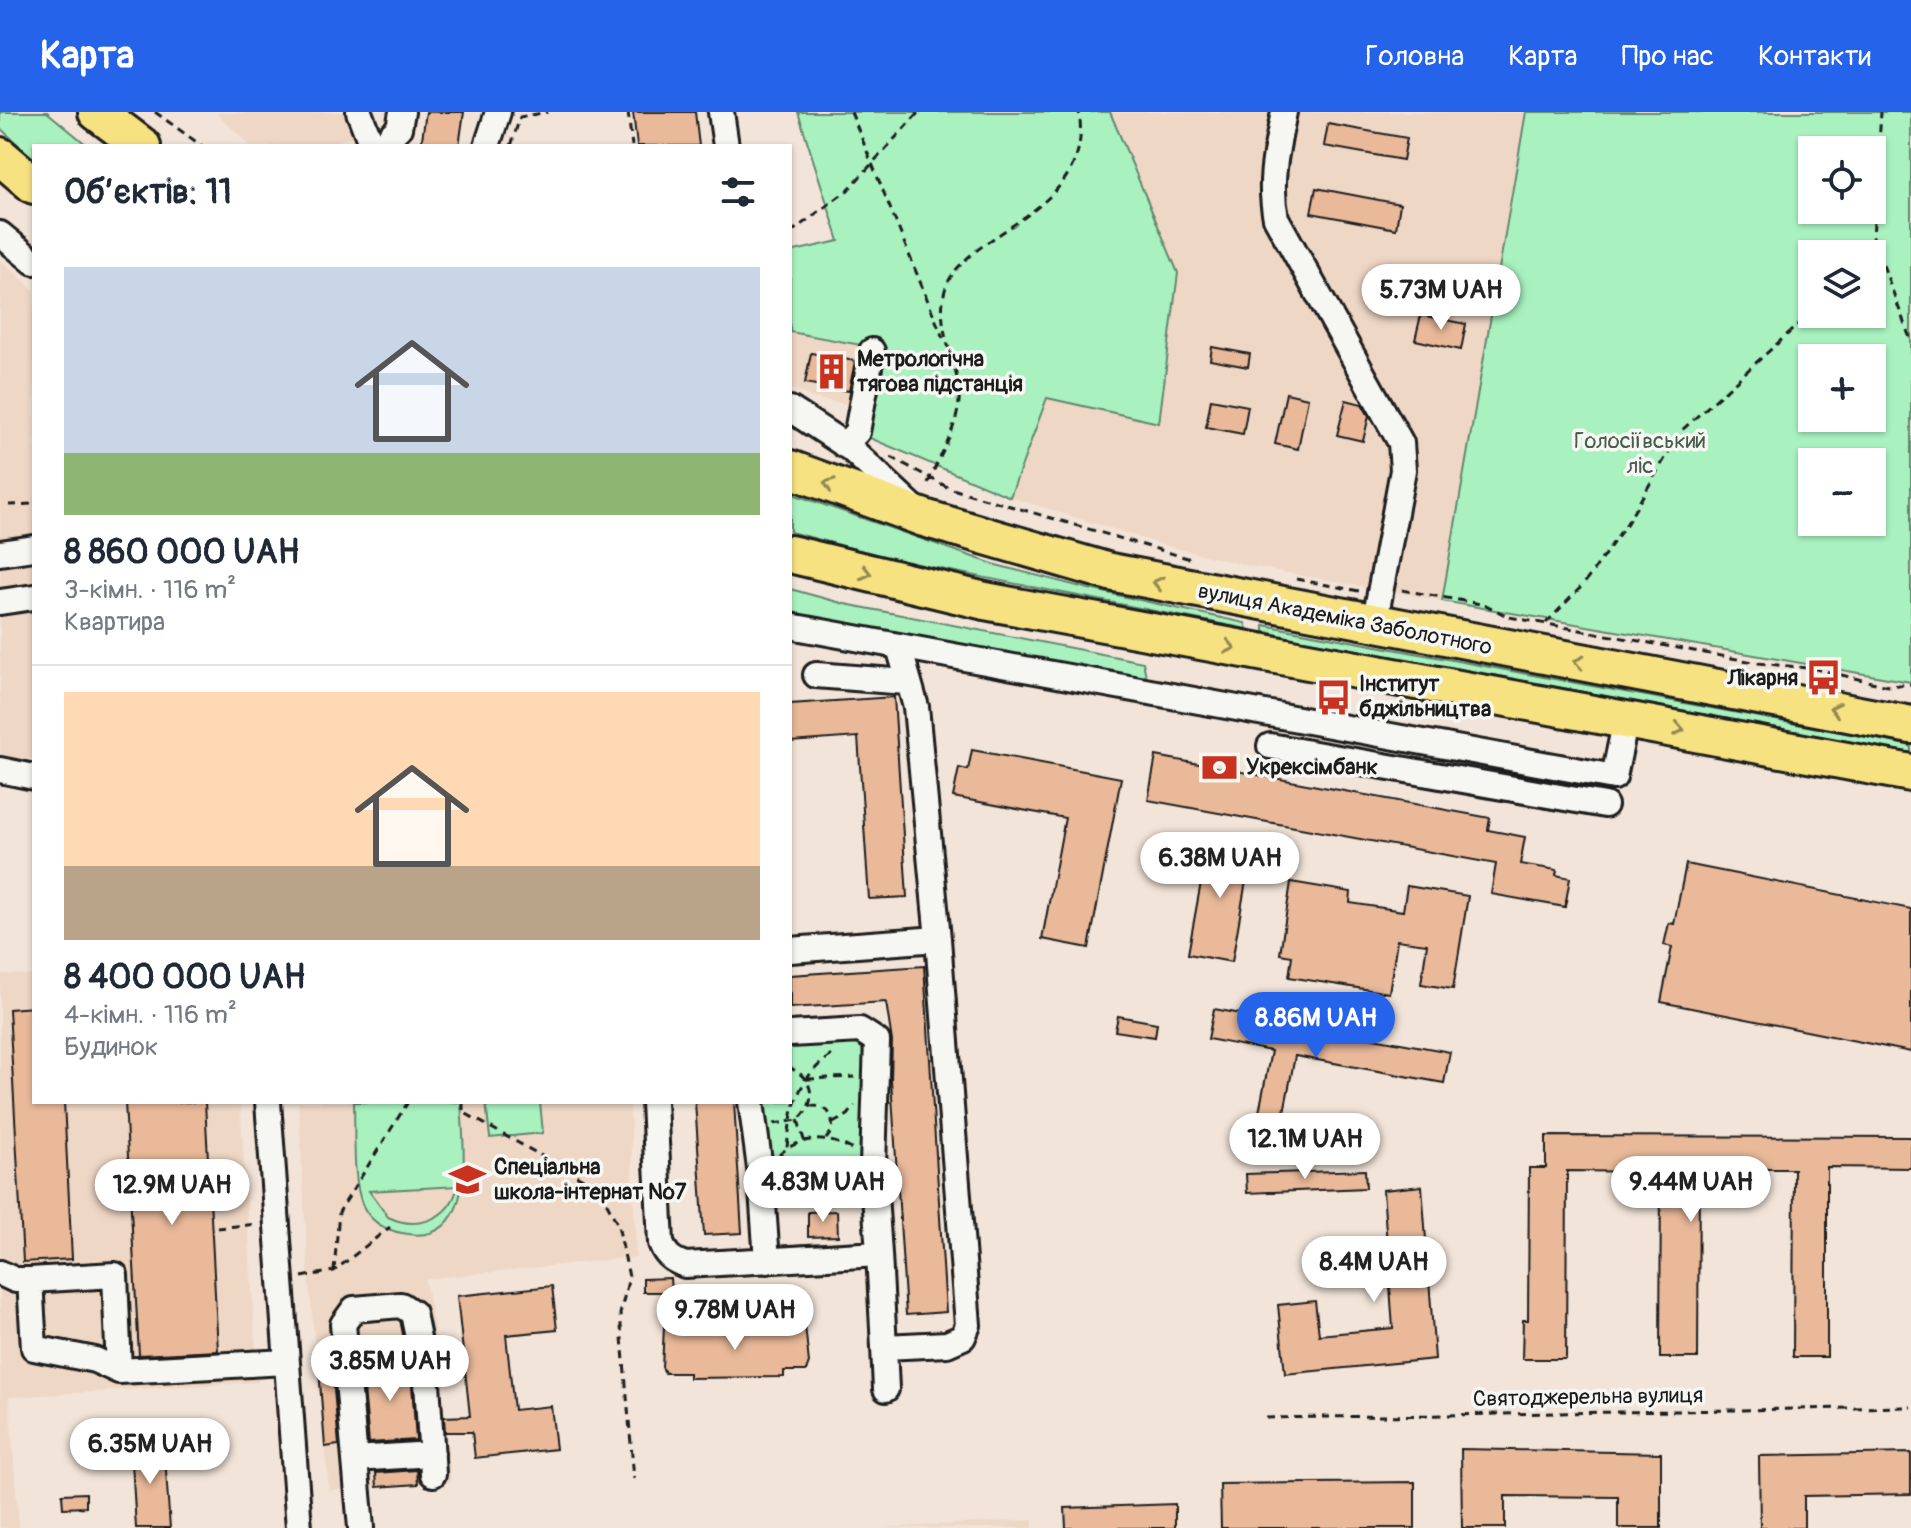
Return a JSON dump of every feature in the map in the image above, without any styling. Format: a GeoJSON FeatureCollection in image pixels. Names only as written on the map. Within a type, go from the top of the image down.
{"type":"FeatureCollection","features":[{"type":"Feature","properties":{"kind":"highway"},"geometry":{"type":"LineString","coordinates":[[97,112],[130,131]]}},
{"type":"Feature","properties":{"kind":"highway"},"geometry":{"type":"LineString","coordinates":[[0,156],[32,183]]}},
{"type":"Feature","properties":{"kind":"highway","name":"вулиця Академіка Заболотного"},"geometry":{"type":"LineString","coordinates":[[792,470],[924,518],[1110,572],[1378,608],[1904,719]]}},
{"type":"Feature","properties":{"kind":"highway"},"geometry":{"type":"LineString","coordinates":[[792,554],[985,601],[1911,773]]}},
{"type":"Feature","properties":{"kind":"street"},"geometry":{"type":"LineString","coordinates":[[359,112],[385,137],[399,128],[402,112]]}},
{"type":"Feature","properties":{"kind":"street"},"geometry":{"type":"LineString","coordinates":[[488,144],[498,112]]}},
{"type":"Feature","properties":{"kind":"street"},"geometry":{"type":"LineString","coordinates":[[721,112],[726,144]]}},
{"type":"Feature","properties":{"kind":"street"},"geometry":{"type":"LineString","coordinates":[[1284,112],[1273,168],[1271,196],[1276,218],[1401,443],[1403,470],[1378,608]]}},
{"type":"Feature","properties":{"kind":"street"},"geometry":{"type":"LineString","coordinates":[[0,234],[32,260]]}},
{"type":"Feature","properties":{"kind":"street"},"geometry":{"type":"LineString","coordinates":[[848,447],[857,432],[872,351]]}},
{"type":"Feature","properties":{"kind":"street"},"geometry":{"type":"LineString","coordinates":[[792,410],[848,447],[924,518]]}},
{"type":"Feature","properties":{"kind":"street"},"geometry":{"type":"LineString","coordinates":[[0,553],[32,548]]}},
{"type":"Feature","properties":{"kind":"street"},"geometry":{"type":"LineString","coordinates":[[0,602],[32,597]]}},
{"type":"Feature","properties":{"kind":"street"},"geometry":{"type":"LineString","coordinates":[[792,626],[1614,777],[1626,719]]}},
{"type":"Feature","properties":{"kind":"street"},"geometry":{"type":"LineString","coordinates":[[884,1347],[947,1344],[963,1337],[968,1325],[938,939],[916,707],[906,682],[899,647]]}},
{"type":"Feature","properties":{"kind":"street"},"geometry":{"type":"LineString","coordinates":[[816,675],[906,682]]}},
{"type":"Feature","properties":{"kind":"street"},"geometry":{"type":"LineString","coordinates":[[1270,746],[1605,805]]}},
{"type":"Feature","properties":{"kind":"street"},"geometry":{"type":"LineString","coordinates":[[0,770],[32,777]]}},
{"type":"Feature","properties":{"kind":"street"},"geometry":{"type":"LineString","coordinates":[[792,950],[938,939]]}},
{"type":"Feature","properties":{"kind":"street"},"geometry":{"type":"LineString","coordinates":[[792,1034],[860,1030],[877,1041],[873,1165],[886,1389]]}},
{"type":"Feature","properties":{"kind":"street"},"geometry":{"type":"LineString","coordinates":[[268,1104],[299,1528]]}},
{"type":"Feature","properties":{"kind":"street"},"geometry":{"type":"LineString","coordinates":[[654,1104],[665,1253],[685,1265],[879,1254]]}},
{"type":"Feature","properties":{"kind":"street"},"geometry":{"type":"LineString","coordinates":[[751,1104],[761,1176],[767,1261]]}},
{"type":"Feature","properties":{"kind":"street"},"geometry":{"type":"LineString","coordinates":[[0,1273],[15,1280],[115,1275],[119,1371]]}},
{"type":"Feature","properties":{"kind":"street"},"geometry":{"type":"LineString","coordinates":[[30,1280],[34,1348],[95,1360],[119,1371],[286,1362]]}},
{"type":"Feature","properties":{"kind":"street"},"geometry":{"type":"LineString","coordinates":[[355,1459],[432,1464],[427,1383],[416,1319],[401,1305],[354,1309],[345,1318],[355,1459],[361,1528]]}},
{"type":"Feature","properties":{"kind":"path"},"geometry":{"type":"LineString","coordinates":[[155,112],[199,144]]}},
{"type":"Feature","properties":{"kind":"path"},"geometry":{"type":"LineString","coordinates":[[512,144],[520,117],[548,112]]}},
{"type":"Feature","properties":{"kind":"path"},"geometry":{"type":"LineString","coordinates":[[628,112],[632,144]]}},
{"type":"Feature","properties":{"kind":"path"},"geometry":{"type":"LineString","coordinates":[[851,112],[943,340],[959,391],[953,428],[928,483]]}},
{"type":"Feature","properties":{"kind":"path"},"geometry":{"type":"LineString","coordinates":[[792,232],[848,190],[919,112]]}},
{"type":"Feature","properties":{"kind":"path"},"geometry":{"type":"LineString","coordinates":[[943,340],[944,292],[962,263],[1023,220],[1061,184],[1083,138],[1079,112]]}},
{"type":"Feature","properties":{"kind":"path"},"geometry":{"type":"LineString","coordinates":[[1881,112],[1873,238],[1911,341]]}},
{"type":"Feature","properties":{"kind":"path"},"geometry":{"type":"LineString","coordinates":[[1539,630],[1584,584],[1627,523],[1681,431],[1798,325]]}},
{"type":"Feature","properties":{"kind":"path"},"geometry":{"type":"LineString","coordinates":[[848,447],[870,447],[949,488],[1205,562]]}},
{"type":"Feature","properties":{"kind":"path"},"geometry":{"type":"LineString","coordinates":[[9,505],[32,504]]}},
{"type":"Feature","properties":{"kind":"path"},"geometry":{"type":"LineString","coordinates":[[1295,579],[1371,593],[1378,608],[1395,589],[1486,605],[1509,617],[1545,624],[1759,663],[1816,669],[1888,686],[1911,684]]}},
{"type":"Feature","properties":{"kind":"path"},"geometry":{"type":"LineString","coordinates":[[787,1147],[793,1098],[832,1054],[868,1035]]}},
{"type":"Feature","properties":{"kind":"path"},"geometry":{"type":"LineString","coordinates":[[792,1069],[807,1079],[819,1080],[878,1075]]}},
{"type":"Feature","properties":{"kind":"path"},"geometry":{"type":"LineString","coordinates":[[771,1123],[790,1124],[810,1106],[811,1088],[807,1079]]}},
{"type":"Feature","properties":{"kind":"path"},"geometry":{"type":"LineString","coordinates":[[811,1088],[819,1080]]}},
{"type":"Feature","properties":{"kind":"path"},"geometry":{"type":"LineString","coordinates":[[334,1271],[339,1212],[407,1104]]}},
{"type":"Feature","properties":{"kind":"path"},"geometry":{"type":"LineString","coordinates":[[463,1104],[463,1112],[599,1188],[618,1225],[629,1277],[620,1314],[634,1479]]}},
{"type":"Feature","properties":{"kind":"path"},"geometry":{"type":"LineString","coordinates":[[810,1106],[825,1108],[833,1123]]}},
{"type":"Feature","properties":{"kind":"path"},"geometry":{"type":"LineString","coordinates":[[826,1139],[833,1123],[848,1115],[855,1106]]}},
{"type":"Feature","properties":{"kind":"path"},"geometry":{"type":"LineString","coordinates":[[798,1120],[804,1140]]}},
{"type":"Feature","properties":{"kind":"path"},"geometry":{"type":"LineString","coordinates":[[761,1176],[787,1147],[804,1140],[826,1139],[847,1146],[873,1165]]}},
{"type":"Feature","properties":{"kind":"path"},"geometry":{"type":"LineString","coordinates":[[217,1228],[252,1224]]}},
{"type":"Feature","properties":{"kind":"path"},"geometry":{"type":"LineString","coordinates":[[302,1277],[334,1271],[390,1227]]}},
{"type":"Feature","properties":{"kind":"path","name":"Святоджерельна вулиця"},"geometry":{"type":"LineString","coordinates":[[1266,1418],[1911,1407]]}},
{"type":"Feature","properties":{"kind":"shaded area"},"geometry":{"type":"Polygon","coordinates":[[[350,112],[357,135],[328,144],[249,144],[216,113],[350,112]]]}},
{"type":"Feature","properties":{"kind":"shaded area"},"geometry":{"type":"Polygon","coordinates":[[[1110,112],[1526,112],[1442,601],[1245,565],[1167,546],[1010,497],[1046,398],[1159,422],[1178,273],[1110,112]]]}},
{"type":"Feature","properties":{"kind":"shaded area"},"geometry":{"type":"Polygon","coordinates":[[[0,259],[32,288],[32,758],[0,766],[0,259]]]}},
{"type":"Feature","properties":{"kind":"shaded area"},"geometry":{"type":"Polygon","coordinates":[[[792,332],[883,349],[871,409],[812,398],[792,389],[792,332]]]}},
{"type":"Feature","properties":{"kind":"shaded area"},"geometry":{"type":"Polygon","coordinates":[[[0,974],[32,975],[32,1104],[240,1104],[258,1382],[9,1397],[19,1528],[0,1528],[0,974]]]}},
{"type":"Feature","properties":{"kind":"shaded area","name":"Спеціальна школа-інтернат №7"},"geometry":{"type":"Polygon","coordinates":[[[298,1104],[630,1104],[636,1257],[425,1279],[438,1349],[451,1482],[329,1490],[309,1283],[298,1104]]]}},
{"type":"Feature","properties":{"kind":"shaded area"},"geometry":{"type":"Polygon","coordinates":[[[1033,1520],[1033,1528],[882,1528],[1033,1520]]]}},
{"type":"Feature","properties":{"kind":"green space"},"geometry":{"type":"Polygon","coordinates":[[[0,112],[47,112],[86,144],[32,144],[32,157],[0,128],[0,112]]]}},
{"type":"Feature","properties":{"kind":"green space"},"geometry":{"type":"Polygon","coordinates":[[[798,112],[1110,112],[1178,273],[1159,423],[1047,398],[1010,497],[865,436],[883,349],[792,332],[792,252],[839,241],[798,112]]]}},
{"type":"Feature","properties":{"kind":"green space","name":"Голосіївський ліс"},"geometry":{"type":"Polygon","coordinates":[[[1526,112],[1911,112],[1911,682],[1442,601],[1526,112]]]}},
{"type":"Feature","properties":{"kind":"green space"},"geometry":{"type":"Polygon","coordinates":[[[792,494],[996,565],[1245,623],[1247,629],[910,563],[792,533],[792,494]]]}},
{"type":"Feature","properties":{"kind":"green space"},"geometry":{"type":"Polygon","coordinates":[[[792,590],[845,604],[1143,662],[1146,676],[1133,684],[792,620],[792,590]]]}},
{"type":"Feature","properties":{"kind":"green space"},"geometry":{"type":"Polygon","coordinates":[[[1264,625],[1888,741],[1911,746],[1911,753],[1287,637],[1264,631],[1264,625]]]}},
{"type":"Feature","properties":{"kind":"green space"},"geometry":{"type":"Polygon","coordinates":[[[862,1039],[868,1178],[846,1179],[845,1163],[786,1165],[786,1182],[767,1183],[763,1104],[792,1104],[792,1042],[862,1039]]]}},
{"type":"Feature","properties":{"kind":"green space"},"geometry":{"type":"Polygon","coordinates":[[[354,1104],[461,1104],[464,1167],[461,1190],[455,1210],[444,1225],[427,1234],[390,1230],[370,1217],[359,1196],[354,1104]],[[458,1186],[369,1191],[388,1217],[399,1221],[421,1222],[448,1207],[458,1186]]]}},
{"type":"Feature","properties":{"kind":"green space"},"geometry":{"type":"Polygon","coordinates":[[[486,1104],[540,1104],[543,1133],[490,1138],[486,1104]]]}},
{"type":"Feature","properties":{"kind":"building"},"geometry":{"type":"Polygon","coordinates":[[[426,112],[464,112],[459,144],[421,144],[426,112]]]}},
{"type":"Feature","properties":{"kind":"building"},"geometry":{"type":"Polygon","coordinates":[[[633,112],[695,112],[699,144],[637,144],[633,112]]]}},
{"type":"Feature","properties":{"kind":"building"},"geometry":{"type":"Polygon","coordinates":[[[1328,124],[1407,138],[1403,160],[1324,146],[1328,124]]]}},
{"type":"Feature","properties":{"kind":"building"},"geometry":{"type":"Polygon","coordinates":[[[1316,188],[1400,204],[1396,229],[1311,213],[1316,188]]]}},
{"type":"Feature","properties":{"kind":"building"},"geometry":{"type":"Polygon","coordinates":[[[1421,315],[1466,324],[1461,350],[1415,340],[1421,315]]]}},
{"type":"Feature","properties":{"kind":"building"},"geometry":{"type":"Polygon","coordinates":[[[1212,347],[1250,354],[1248,367],[1210,360],[1212,347]]]}},
{"type":"Feature","properties":{"kind":"building","name":"Метрологічна тягова підстанція"},"geometry":{"type":"Polygon","coordinates":[[[811,353],[855,361],[849,391],[805,383],[811,353]]]}},
{"type":"Feature","properties":{"kind":"building"},"geometry":{"type":"Polygon","coordinates":[[[1286,393],[1308,398],[1298,449],[1275,444],[1286,393]]]}},
{"type":"Feature","properties":{"kind":"building"},"geometry":{"type":"Polygon","coordinates":[[[1211,399],[1248,406],[1243,434],[1206,427],[1211,399]]]}},
{"type":"Feature","properties":{"kind":"building"},"geometry":{"type":"Polygon","coordinates":[[[1346,400],[1362,404],[1369,416],[1363,441],[1337,435],[1346,400]]]}},
{"type":"Feature","properties":{"kind":"building"},"geometry":{"type":"Polygon","coordinates":[[[894,697],[907,897],[869,899],[858,737],[792,742],[792,704],[894,697]]]}},
{"type":"Feature","properties":{"kind":"building"},"geometry":{"type":"Polygon","coordinates":[[[972,750],[1121,778],[1089,948],[1042,939],[1065,818],[953,797],[959,768],[968,770],[972,750]]]}},
{"type":"Feature","properties":{"kind":"building"},"geometry":{"type":"Polygon","coordinates":[[[1156,756],[1490,818],[1488,830],[1525,837],[1520,864],[1557,870],[1556,875],[1570,878],[1565,907],[1491,894],[1496,864],[1148,800],[1156,756]]]}},
{"type":"Feature","properties":{"kind":"building"},"geometry":{"type":"Polygon","coordinates":[[[1209,838],[1252,846],[1232,962],[1188,954],[1209,838]]]}},
{"type":"Feature","properties":{"kind":"building"},"geometry":{"type":"Polygon","coordinates":[[[1686,864],[1911,909],[1911,1052],[1661,1002],[1672,947],[1664,945],[1669,923],[1674,924],[1686,864]]]}},
{"type":"Feature","properties":{"kind":"building"},"geometry":{"type":"Polygon","coordinates":[[[1291,882],[1351,892],[1350,903],[1403,911],[1407,886],[1468,896],[1453,989],[1421,984],[1427,944],[1397,940],[1389,993],[1289,977],[1292,956],[1280,954],[1291,882]]]}},
{"type":"Feature","properties":{"kind":"building"},"geometry":{"type":"Polygon","coordinates":[[[924,966],[946,1312],[906,1315],[891,1080],[892,1041],[886,1002],[792,1008],[792,975],[924,966]]]}},
{"type":"Feature","properties":{"kind":"building"},"geometry":{"type":"Polygon","coordinates":[[[32,1007],[32,1104],[64,1104],[72,1259],[23,1262],[9,1009],[32,1007]]]}},
{"type":"Feature","properties":{"kind":"building"},"geometry":{"type":"Polygon","coordinates":[[[1214,1009],[1450,1052],[1444,1083],[1295,1056],[1276,1153],[1252,1148],[1271,1051],[1208,1039],[1214,1009]]]}},
{"type":"Feature","properties":{"kind":"building"},"geometry":{"type":"Polygon","coordinates":[[[1118,1016],[1157,1023],[1155,1037],[1115,1031],[1118,1016]]]}},
{"type":"Feature","properties":{"kind":"building"},"geometry":{"type":"Polygon","coordinates":[[[125,1104],[205,1104],[218,1351],[139,1355],[125,1104]]]}},
{"type":"Feature","properties":{"kind":"building"},"geometry":{"type":"Polygon","coordinates":[[[695,1104],[734,1104],[742,1233],[704,1235],[695,1104]]]}},
{"type":"Feature","properties":{"kind":"building"},"geometry":{"type":"Polygon","coordinates":[[[1546,1136],[1911,1137],[1911,1168],[1827,1167],[1827,1357],[1793,1357],[1794,1169],[1699,1169],[1698,1358],[1660,1358],[1661,1172],[1567,1171],[1566,1359],[1522,1359],[1523,1320],[1528,1320],[1529,1168],[1546,1168],[1546,1136]]]}},
{"type":"Feature","properties":{"kind":"building"},"geometry":{"type":"Polygon","coordinates":[[[1365,1170],[1366,1188],[1247,1193],[1246,1174],[1365,1170]]]}},
{"type":"Feature","properties":{"kind":"building"},"geometry":{"type":"Polygon","coordinates":[[[1422,1186],[1435,1359],[1285,1374],[1278,1305],[1315,1301],[1319,1335],[1393,1328],[1383,1190],[1422,1186]]]}},
{"type":"Feature","properties":{"kind":"building"},"geometry":{"type":"Polygon","coordinates":[[[837,1211],[838,1236],[808,1237],[808,1212],[837,1211]]]}},
{"type":"Feature","properties":{"kind":"building"},"geometry":{"type":"Polygon","coordinates":[[[670,1278],[671,1292],[643,1292],[643,1279],[670,1278]]]}},
{"type":"Feature","properties":{"kind":"building"},"geometry":{"type":"Polygon","coordinates":[[[552,1286],[557,1330],[506,1335],[514,1410],[551,1406],[556,1449],[475,1458],[472,1432],[445,1432],[444,1417],[470,1416],[457,1296],[552,1286]]]}},
{"type":"Feature","properties":{"kind":"building"},"geometry":{"type":"Polygon","coordinates":[[[783,1325],[805,1325],[809,1363],[806,1371],[784,1371],[784,1377],[689,1378],[689,1373],[665,1373],[662,1367],[664,1327],[683,1327],[683,1330],[783,1328],[783,1325]]]}},
{"type":"Feature","properties":{"kind":"building"},"geometry":{"type":"Polygon","coordinates":[[[402,1347],[412,1385],[416,1440],[369,1443],[363,1377],[389,1365],[402,1347]]]}},
{"type":"Feature","properties":{"kind":"building"},"geometry":{"type":"Polygon","coordinates":[[[332,1368],[339,1445],[325,1447],[319,1369],[332,1368]]]}},
{"type":"Feature","properties":{"kind":"building"},"geometry":{"type":"Polygon","coordinates":[[[164,1443],[170,1528],[136,1528],[131,1445],[164,1443]]]}},
{"type":"Feature","properties":{"kind":"building"},"geometry":{"type":"Polygon","coordinates":[[[1461,1449],[1661,1453],[1661,1528],[1618,1528],[1618,1497],[1505,1496],[1505,1528],[1462,1528],[1461,1449]]]}},
{"type":"Feature","properties":{"kind":"building"},"geometry":{"type":"Polygon","coordinates":[[[1911,1453],[1911,1494],[1804,1496],[1804,1528],[1760,1528],[1759,1456],[1911,1453]]]}},
{"type":"Feature","properties":{"kind":"building"},"geometry":{"type":"Polygon","coordinates":[[[417,1470],[418,1484],[377,1487],[376,1473],[417,1470]]]}},
{"type":"Feature","properties":{"kind":"building"},"geometry":{"type":"Polygon","coordinates":[[[1415,1482],[1415,1528],[1221,1528],[1220,1484],[1415,1482]]]}},
{"type":"Feature","properties":{"kind":"building"},"geometry":{"type":"Polygon","coordinates":[[[86,1493],[86,1507],[63,1508],[62,1494],[86,1493]]]}},
{"type":"Feature","properties":{"kind":"building"},"geometry":{"type":"Polygon","coordinates":[[[1175,1504],[1175,1528],[1066,1528],[1065,1508],[1175,1504]]]}},
{"type":"Feature","properties":{"kind":"place","name":"Метрологічна тягова підстанція"},"geometry":{"type":"Point","coordinates":[831,372]}},
{"type":"Feature","properties":{"kind":"place","name":"Лікарня"},"geometry":{"type":"Point","coordinates":[1824,678]}},
{"type":"Feature","properties":{"kind":"place","name":"Інститут бджільництва"},"geometry":{"type":"Point","coordinates":[1333,697]}},
{"type":"Feature","properties":{"kind":"place","name":"Укрексімбанк"},"geometry":{"type":"Point","coordinates":[1220,767]}},
{"type":"Feature","properties":{"kind":"place","name":"Спеціальна школа-інтернат №7"},"geometry":{"type":"Point","coordinates":[468,1180]}}]}
